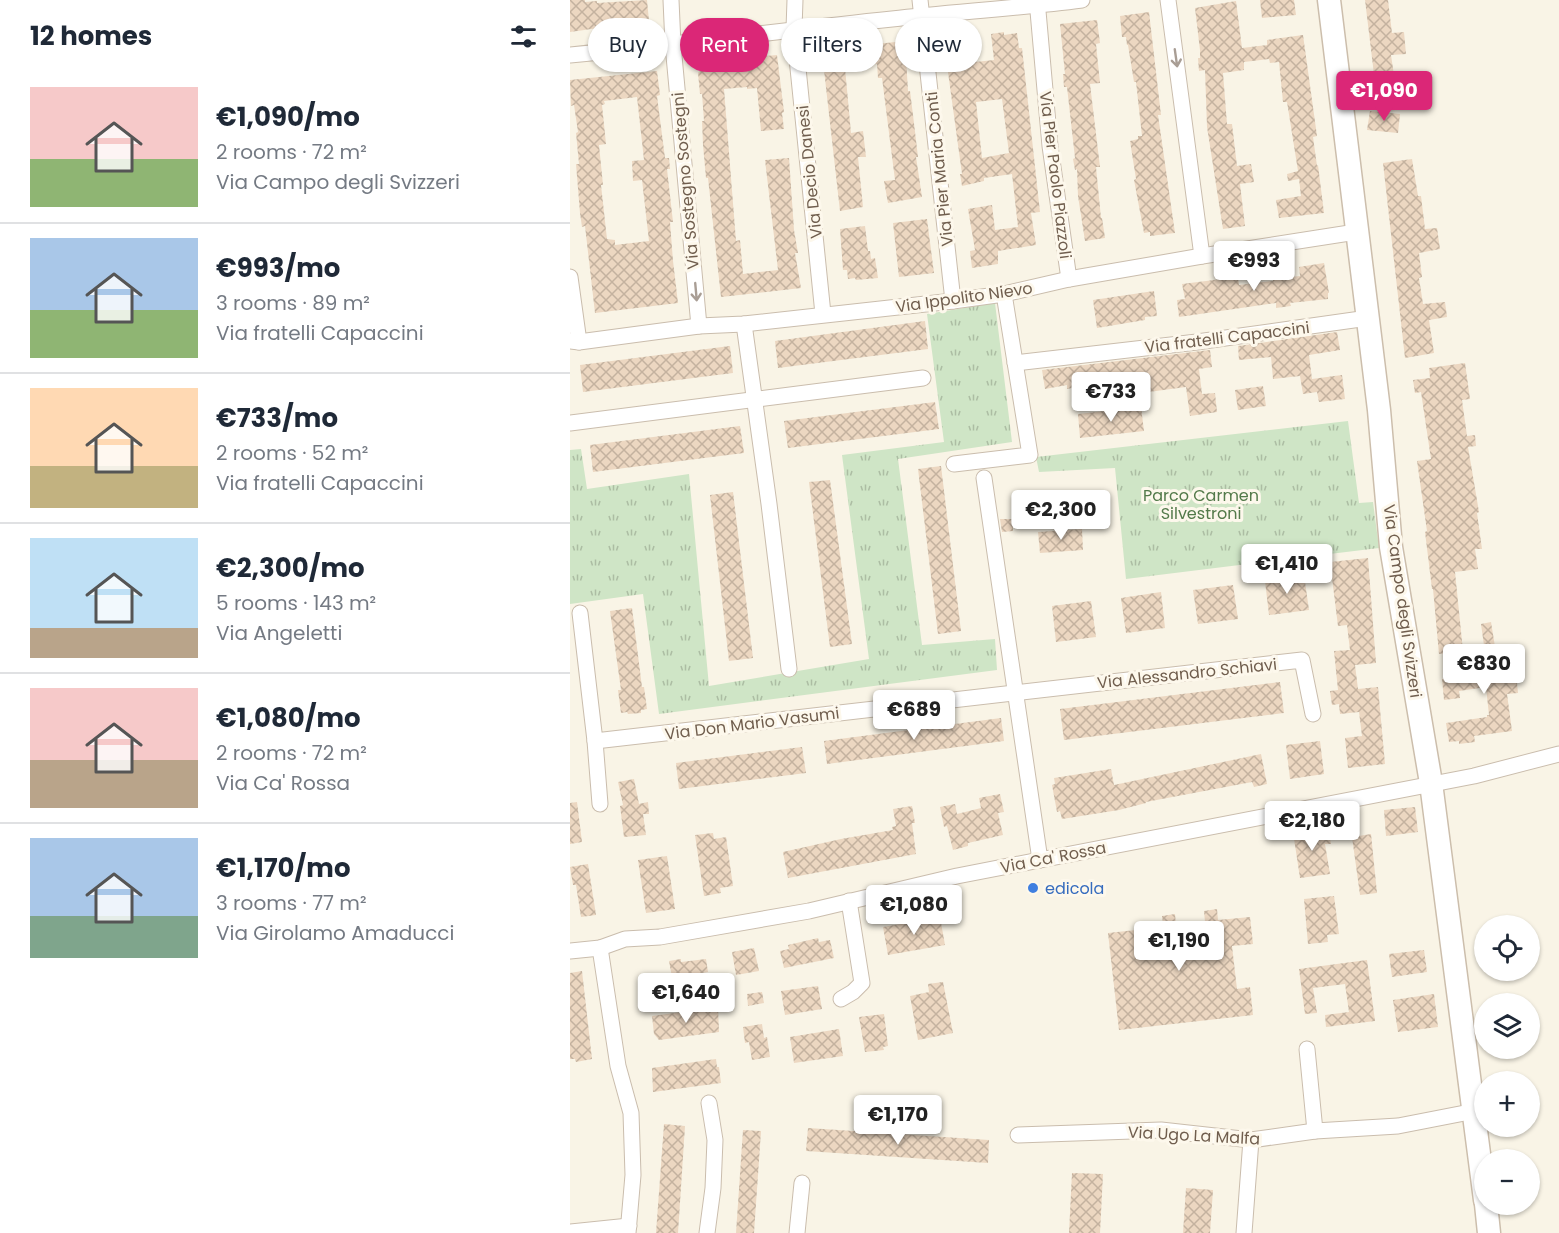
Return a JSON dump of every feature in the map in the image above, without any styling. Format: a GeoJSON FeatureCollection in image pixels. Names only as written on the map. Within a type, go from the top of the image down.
{"type":"FeatureCollection","features":[{"type":"Feature","properties":{"kind":"main road","name":"Via Campo degli Svizzeri"},"geometry":{"type":"LineString","coordinates":[[1329,0],[1368,318],[1391,547],[1431,783],[1474,1104]]}},
{"type":"Feature","properties":{"kind":"main road"},"geometry":{"type":"LineString","coordinates":[[1487,1215],[1489,1233]]}},
{"type":"Feature","properties":{"kind":"street","name":"Via Sostegno Sostegni"},"geometry":{"type":"LineString","coordinates":[[670,0],[699,326]]}},
{"type":"Feature","properties":{"kind":"street","name":"Via Decio Danesi"},"geometry":{"type":"LineString","coordinates":[[794,18],[795,0]]}},
{"type":"Feature","properties":{"kind":"street"},"geometry":{"type":"LineString","coordinates":[[861,18],[922,8],[1082,0]]}},
{"type":"Feature","properties":{"kind":"street"},"geometry":{"type":"LineString","coordinates":[[1168,0],[1202,256]]}},
{"type":"Feature","properties":{"kind":"street","name":"Via Pier Paolo Piazzoli"},"geometry":{"type":"LineString","coordinates":[[1037,3],[1050,146],[1069,279]]}},
{"type":"Feature","properties":{"kind":"street","name":"Via Pier Maria Conti"},"geometry":{"type":"LineString","coordinates":[[922,8],[953,301]]}},
{"type":"Feature","properties":{"kind":"street"},"geometry":{"type":"LineString","coordinates":[[570,55],[673,45],[781,31]]}},
{"type":"Feature","properties":{"kind":"street","name":"Via Decio Danesi"},"geometry":{"type":"LineString","coordinates":[[798,72],[823,314]]}},
{"type":"Feature","properties":{"kind":"street","name":"Via Ippolito Nievo"},"geometry":{"type":"LineString","coordinates":[[574,341],[1004,294],[1069,279],[1356,232]]}},
{"type":"Feature","properties":{"kind":"street"},"geometry":{"type":"LineString","coordinates":[[570,277],[574,341]]}},
{"type":"Feature","properties":{"kind":"street"},"geometry":{"type":"LineString","coordinates":[[954,464],[1030,454],[1004,294]]}},
{"type":"Feature","properties":{"kind":"street","name":"Via fratelli Capaccini"},"geometry":{"type":"LineString","coordinates":[[1015,363],[1197,342],[1368,318]]}},
{"type":"Feature","properties":{"kind":"street"},"geometry":{"type":"LineString","coordinates":[[744,324],[789,669]]}},
{"type":"Feature","properties":{"kind":"street"},"geometry":{"type":"LineString","coordinates":[[570,423],[923,378]]}},
{"type":"Feature","properties":{"kind":"street"},"geometry":{"type":"LineString","coordinates":[[984,478],[1040,860]]}},
{"type":"Feature","properties":{"kind":"street"},"geometry":{"type":"LineString","coordinates":[[579,613],[600,804]]}},
{"type":"Feature","properties":{"kind":"street","name":"Via Alessandro Schiavi"},"geometry":{"type":"LineString","coordinates":[[1016,692],[1302,660],[1313,714]]}},
{"type":"Feature","properties":{"kind":"street","name":"Via Don Mario Vasumi"},"geometry":{"type":"LineString","coordinates":[[594,741],[1016,692]]}},
{"type":"Feature","properties":{"kind":"street","name":"Via Ca' Rossa"},"geometry":{"type":"LineString","coordinates":[[570,951],[600,948],[625,939],[660,937],[809,910],[957,876],[1474,776],[1559,754]]}},
{"type":"Feature","properties":{"kind":"street"},"geometry":{"type":"LineString","coordinates":[[841,999],[854,992],[862,983],[849,901]]}},
{"type":"Feature","properties":{"kind":"street"},"geometry":{"type":"LineString","coordinates":[[570,1232],[629,1229],[633,1175],[631,1113],[618,1066],[600,948]]}},
{"type":"Feature","properties":{"kind":"street"},"geometry":{"type":"LineString","coordinates":[[1307,1048],[1315,1131]]}},
{"type":"Feature","properties":{"kind":"street"},"geometry":{"type":"LineString","coordinates":[[707,1233],[713,1188],[715,1140],[709,1103]]}},
{"type":"Feature","properties":{"kind":"street","name":"Via Ugo La Malfa"},"geometry":{"type":"LineString","coordinates":[[1018,1135],[1161,1130],[1251,1140],[1315,1131],[1398,1126],[1474,1111]]}},
{"type":"Feature","properties":{"kind":"street"},"geometry":{"type":"LineString","coordinates":[[1244,1233],[1251,1140]]}},
{"type":"Feature","properties":{"kind":"street"},"geometry":{"type":"LineString","coordinates":[[797,1233],[802,1183]]}},
{"type":"Feature","properties":{"kind":"green space"},"geometry":{"type":"Polygon","coordinates":[[[995,303],[1012,442],[898,459],[922,645],[995,639],[997,670],[659,714],[643,594],[570,604],[570,450],[581,449],[587,489],[689,474],[709,686],[869,659],[842,455],[944,442],[927,314],[995,303]]]}},
{"type":"Feature","properties":{"kind":"green space","name":"Parco Carmen Silvestroni"},"geometry":{"type":"Polygon","coordinates":[[[1348,421],[1359,503],[1373,502],[1379,548],[1126,579],[1115,468],[1039,472],[1036,457],[1348,421]]]}},
{"type":"Feature","properties":{"kind":"building"},"geometry":{"type":"Polygon","coordinates":[[[570,0],[597,1],[597,3],[647,0],[649,18],[588,18],[588,29],[570,32],[570,0]]]}},
{"type":"Feature","properties":{"kind":"building"},"geometry":{"type":"Polygon","coordinates":[[[1260,0],[1294,0],[1296,15],[1262,18],[1260,0]]]}},
{"type":"Feature","properties":{"kind":"building"},"geometry":{"type":"Polygon","coordinates":[[[1365,0],[1388,0],[1392,33],[1404,32],[1406,54],[1391,55],[1396,89],[1376,91],[1365,0]]]}},
{"type":"Feature","properties":{"kind":"building"},"geometry":{"type":"Polygon","coordinates":[[[1236,1],[1242,48],[1267,45],[1267,40],[1303,35],[1317,136],[1313,137],[1324,213],[1279,218],[1276,200],[1301,196],[1299,179],[1288,181],[1287,174],[1298,171],[1287,102],[1283,102],[1279,62],[1270,63],[1269,59],[1244,62],[1244,70],[1223,73],[1227,124],[1232,124],[1237,166],[1251,164],[1254,182],[1240,184],[1245,226],[1223,229],[1207,127],[1205,70],[1199,71],[1200,50],[1195,8],[1236,1]]]}},
{"type":"Feature","properties":{"kind":"building"},"geometry":{"type":"Polygon","coordinates":[[[1149,12],[1161,115],[1158,115],[1175,233],[1150,236],[1150,232],[1144,233],[1134,180],[1136,179],[1130,141],[1142,136],[1136,82],[1134,82],[1126,37],[1122,37],[1120,16],[1149,12]]]}},
{"type":"Feature","properties":{"kind":"building"},"geometry":{"type":"Polygon","coordinates":[[[1097,20],[1100,43],[1096,44],[1100,83],[1090,84],[1100,167],[1096,167],[1105,238],[1085,241],[1078,196],[1077,169],[1075,170],[1073,159],[1075,158],[1067,87],[1064,87],[1063,74],[1065,74],[1060,24],[1097,20]]]}},
{"type":"Feature","properties":{"kind":"building"},"geometry":{"type":"Polygon","coordinates":[[[1017,33],[1019,48],[1022,48],[1040,212],[1031,213],[1036,245],[998,251],[998,264],[972,268],[970,251],[975,250],[968,209],[992,205],[995,230],[1018,227],[1012,174],[984,178],[984,181],[962,186],[948,72],[982,72],[982,61],[994,60],[991,34],[1017,33]],[[1002,99],[976,102],[982,158],[1009,153],[1002,99]]]}},
{"type":"Feature","properties":{"kind":"building"},"geometry":{"type":"Polygon","coordinates":[[[895,42],[895,72],[907,72],[922,197],[888,203],[884,181],[895,180],[882,78],[878,78],[878,72],[883,72],[883,43],[895,42]]]}},
{"type":"Feature","properties":{"kind":"building"},"geometry":{"type":"Polygon","coordinates":[[[777,55],[784,129],[761,131],[757,88],[724,89],[736,241],[740,240],[743,274],[778,270],[765,160],[789,158],[794,230],[798,253],[795,253],[801,288],[721,297],[708,178],[706,178],[702,94],[700,94],[698,73],[769,72],[769,56],[777,55]]]}},
{"type":"Feature","properties":{"kind":"building"},"geometry":{"type":"Polygon","coordinates":[[[657,72],[660,95],[657,96],[665,158],[669,158],[670,169],[667,169],[673,222],[670,222],[678,303],[595,313],[585,226],[582,227],[580,213],[576,164],[579,164],[576,133],[578,132],[574,105],[571,106],[570,80],[657,72]],[[637,97],[604,101],[605,104],[602,105],[606,144],[599,145],[603,185],[601,185],[607,239],[615,240],[615,245],[649,241],[642,180],[633,181],[632,161],[644,160],[637,97]]]}},
{"type":"Feature","properties":{"kind":"building"},"geometry":{"type":"Polygon","coordinates":[[[824,72],[845,72],[851,133],[863,131],[866,157],[858,157],[863,207],[840,211],[824,72]]]}},
{"type":"Feature","properties":{"kind":"building"},"geometry":{"type":"Polygon","coordinates":[[[1370,111],[1400,114],[1398,133],[1367,130],[1370,111]]]}},
{"type":"Feature","properties":{"kind":"building"},"geometry":{"type":"Polygon","coordinates":[[[1412,159],[1418,196],[1421,196],[1425,229],[1437,228],[1440,249],[1419,253],[1422,277],[1419,278],[1423,304],[1445,302],[1447,317],[1429,320],[1434,353],[1405,358],[1383,163],[1412,159]]]}},
{"type":"Feature","properties":{"kind":"building"},"geometry":{"type":"Polygon","coordinates":[[[927,219],[934,273],[899,277],[893,223],[927,219]]]}},
{"type":"Feature","properties":{"kind":"building"},"geometry":{"type":"Polygon","coordinates":[[[865,226],[868,251],[870,251],[871,259],[875,258],[878,278],[848,279],[847,270],[843,270],[840,229],[865,226]]]}},
{"type":"Feature","properties":{"kind":"building"},"geometry":{"type":"Polygon","coordinates":[[[1324,263],[1328,299],[1290,303],[1291,306],[1276,308],[1276,303],[1179,317],[1177,300],[1185,299],[1182,284],[1238,277],[1239,285],[1273,281],[1273,279],[1300,276],[1299,267],[1324,263]]]}},
{"type":"Feature","properties":{"kind":"building"},"geometry":{"type":"Polygon","coordinates":[[[1154,291],[1157,316],[1097,328],[1093,300],[1154,291]]]}},
{"type":"Feature","properties":{"kind":"building"},"geometry":{"type":"Polygon","coordinates":[[[925,321],[928,349],[778,368],[775,341],[925,321]]]}},
{"type":"Feature","properties":{"kind":"building"},"geometry":{"type":"Polygon","coordinates":[[[1337,332],[1340,350],[1309,355],[1312,379],[1342,375],[1345,399],[1319,402],[1317,392],[1303,394],[1300,376],[1273,379],[1271,357],[1239,360],[1238,346],[1337,332]]]}},
{"type":"Feature","properties":{"kind":"building"},"geometry":{"type":"Polygon","coordinates":[[[730,346],[733,373],[583,392],[580,365],[730,346]]]}},
{"type":"Feature","properties":{"kind":"building"},"geometry":{"type":"Polygon","coordinates":[[[1210,350],[1212,367],[1199,369],[1202,394],[1215,393],[1217,412],[1190,416],[1186,387],[1141,393],[1140,384],[1125,386],[1123,373],[1082,379],[1083,386],[1067,389],[1067,385],[1045,389],[1042,370],[1210,350]]]}},
{"type":"Feature","properties":{"kind":"building"},"geometry":{"type":"Polygon","coordinates":[[[1465,363],[1470,399],[1462,400],[1467,436],[1475,435],[1476,446],[1468,447],[1479,512],[1477,513],[1482,549],[1475,549],[1478,569],[1455,572],[1463,651],[1439,654],[1425,532],[1427,531],[1417,461],[1431,459],[1421,392],[1415,393],[1413,380],[1430,378],[1429,368],[1465,363]]]}},
{"type":"Feature","properties":{"kind":"building"},"geometry":{"type":"Polygon","coordinates":[[[1263,386],[1266,406],[1238,410],[1235,390],[1263,386]]]}},
{"type":"Feature","properties":{"kind":"building"},"geometry":{"type":"Polygon","coordinates":[[[935,402],[939,429],[788,448],[784,421],[935,402]]]}},
{"type":"Feature","properties":{"kind":"building"},"geometry":{"type":"Polygon","coordinates":[[[1141,407],[1144,431],[1080,438],[1078,414],[1141,407]]]}},
{"type":"Feature","properties":{"kind":"building"},"geometry":{"type":"Polygon","coordinates":[[[740,426],[744,453],[593,472],[590,445],[740,426]]]}},
{"type":"Feature","properties":{"kind":"building"},"geometry":{"type":"Polygon","coordinates":[[[941,466],[961,631],[938,634],[918,469],[941,466]]]}},
{"type":"Feature","properties":{"kind":"building"},"geometry":{"type":"Polygon","coordinates":[[[830,480],[852,644],[830,647],[809,482],[830,480]]]}},
{"type":"Feature","properties":{"kind":"building"},"geometry":{"type":"Polygon","coordinates":[[[733,492],[753,658],[729,661],[710,495],[733,492]]]}},
{"type":"Feature","properties":{"kind":"building"},"geometry":{"type":"Polygon","coordinates":[[[1000,519],[1013,519],[1013,531],[1002,532],[1000,519]]]}},
{"type":"Feature","properties":{"kind":"building"},"geometry":{"type":"Polygon","coordinates":[[[1082,529],[1083,550],[1040,553],[1038,532],[1082,529]]]}},
{"type":"Feature","properties":{"kind":"building"},"geometry":{"type":"Polygon","coordinates":[[[1368,558],[1376,663],[1355,665],[1358,689],[1378,687],[1385,764],[1348,768],[1345,738],[1362,736],[1359,712],[1340,714],[1339,704],[1332,705],[1330,691],[1338,690],[1334,651],[1350,650],[1347,625],[1338,626],[1330,562],[1368,558]]]}},
{"type":"Feature","properties":{"kind":"building"},"geometry":{"type":"Polygon","coordinates":[[[1304,575],[1309,610],[1269,615],[1265,581],[1304,575]]]}},
{"type":"Feature","properties":{"kind":"building"},"geometry":{"type":"Polygon","coordinates":[[[1233,585],[1238,619],[1198,624],[1193,590],[1233,585]]]}},
{"type":"Feature","properties":{"kind":"building"},"geometry":{"type":"Polygon","coordinates":[[[1161,592],[1165,628],[1126,633],[1121,598],[1161,592]]]}},
{"type":"Feature","properties":{"kind":"building"},"geometry":{"type":"Polygon","coordinates":[[[1091,601],[1096,637],[1056,642],[1052,606],[1091,601]]]}},
{"type":"Feature","properties":{"kind":"building"},"geometry":{"type":"Polygon","coordinates":[[[632,608],[647,709],[641,710],[641,713],[628,714],[627,712],[621,713],[618,690],[621,690],[610,611],[632,608]]]}},
{"type":"Feature","properties":{"kind":"building"},"geometry":{"type":"Polygon","coordinates":[[[1491,622],[1498,665],[1515,663],[1518,693],[1507,694],[1512,731],[1474,736],[1475,742],[1459,744],[1459,741],[1449,742],[1446,723],[1489,715],[1486,687],[1459,691],[1460,698],[1444,700],[1442,679],[1484,674],[1483,667],[1487,667],[1481,624],[1491,622]]]}},
{"type":"Feature","properties":{"kind":"building"},"geometry":{"type":"Polygon","coordinates":[[[1280,682],[1284,713],[1064,740],[1060,709],[1280,682]]]}},
{"type":"Feature","properties":{"kind":"building"},"geometry":{"type":"Polygon","coordinates":[[[1001,718],[1004,741],[827,764],[824,741],[1001,718]]]}},
{"type":"Feature","properties":{"kind":"building"},"geometry":{"type":"Polygon","coordinates":[[[1320,741],[1324,774],[1290,779],[1286,745],[1320,741]]]}},
{"type":"Feature","properties":{"kind":"building"},"geometry":{"type":"Polygon","coordinates":[[[802,747],[806,773],[679,789],[676,763],[802,747]]]}},
{"type":"Feature","properties":{"kind":"building"},"geometry":{"type":"Polygon","coordinates":[[[1261,754],[1267,784],[1254,787],[1252,782],[1146,802],[1119,810],[1062,819],[1060,811],[1057,812],[1052,785],[1055,784],[1054,778],[1111,769],[1114,785],[1261,754]]]}},
{"type":"Feature","properties":{"kind":"building"},"geometry":{"type":"Polygon","coordinates":[[[634,779],[639,804],[648,802],[649,814],[643,814],[646,835],[624,837],[620,806],[623,805],[618,782],[634,779]]]}},
{"type":"Feature","properties":{"kind":"building"},"geometry":{"type":"Polygon","coordinates":[[[1000,794],[1004,812],[998,813],[1003,835],[968,843],[968,846],[953,850],[947,826],[944,827],[940,807],[955,804],[957,814],[981,808],[979,798],[1000,794]]]}},
{"type":"Feature","properties":{"kind":"building"},"geometry":{"type":"Polygon","coordinates":[[[577,802],[582,842],[570,844],[570,803],[577,802]]]}},
{"type":"Feature","properties":{"kind":"building"},"geometry":{"type":"Polygon","coordinates":[[[912,806],[916,854],[788,878],[783,852],[893,830],[892,827],[896,826],[893,809],[912,806]]]}},
{"type":"Feature","properties":{"kind":"building"},"geometry":{"type":"Polygon","coordinates":[[[1415,807],[1418,832],[1386,836],[1384,810],[1415,807]]]}},
{"type":"Feature","properties":{"kind":"building"},"geometry":{"type":"Polygon","coordinates":[[[1328,827],[1331,844],[1325,844],[1330,874],[1300,878],[1293,832],[1328,827]]]}},
{"type":"Feature","properties":{"kind":"building"},"geometry":{"type":"Polygon","coordinates":[[[713,833],[714,839],[726,837],[733,886],[720,888],[721,893],[704,896],[695,835],[713,833]]]}},
{"type":"Feature","properties":{"kind":"building"},"geometry":{"type":"Polygon","coordinates":[[[1371,834],[1377,893],[1360,895],[1352,837],[1371,834]]]}},
{"type":"Feature","properties":{"kind":"building"},"geometry":{"type":"Polygon","coordinates":[[[667,856],[675,909],[646,913],[638,860],[667,856]]]}},
{"type":"Feature","properties":{"kind":"building"},"geometry":{"type":"Polygon","coordinates":[[[588,864],[596,915],[581,917],[576,885],[573,885],[570,867],[588,864]]]}},
{"type":"Feature","properties":{"kind":"building"},"geometry":{"type":"Polygon","coordinates":[[[1334,896],[1339,934],[1327,935],[1328,942],[1308,944],[1304,899],[1334,896]]]}},
{"type":"Feature","properties":{"kind":"building"},"geometry":{"type":"Polygon","coordinates":[[[1217,909],[1218,920],[1250,917],[1253,944],[1232,946],[1237,989],[1250,987],[1253,1015],[1119,1030],[1108,933],[1154,928],[1163,923],[1162,916],[1175,914],[1176,925],[1205,922],[1204,911],[1217,909]]]}},
{"type":"Feature","properties":{"kind":"building"},"geometry":{"type":"Polygon","coordinates":[[[940,917],[945,945],[888,955],[883,927],[940,917]]]}},
{"type":"Feature","properties":{"kind":"building"},"geometry":{"type":"Polygon","coordinates":[[[818,938],[819,942],[830,940],[834,958],[784,968],[780,951],[789,949],[788,945],[818,938]]]}},
{"type":"Feature","properties":{"kind":"building"},"geometry":{"type":"Polygon","coordinates":[[[754,948],[759,971],[736,975],[732,952],[754,948]]]}},
{"type":"Feature","properties":{"kind":"building"},"geometry":{"type":"Polygon","coordinates":[[[1424,950],[1427,972],[1392,977],[1389,954],[1424,950]]]}},
{"type":"Feature","properties":{"kind":"building"},"geometry":{"type":"Polygon","coordinates":[[[681,959],[681,962],[706,959],[708,972],[684,976],[685,986],[674,988],[669,961],[681,959]]]}},
{"type":"Feature","properties":{"kind":"building"},"geometry":{"type":"Polygon","coordinates":[[[1367,960],[1375,1021],[1326,1027],[1325,1015],[1349,1012],[1345,984],[1313,988],[1317,1013],[1305,1014],[1299,969],[1367,960]]]}},
{"type":"Feature","properties":{"kind":"building"},"geometry":{"type":"Polygon","coordinates":[[[582,971],[592,1059],[576,1062],[575,1059],[570,1059],[570,973],[582,971]]]}},
{"type":"Feature","properties":{"kind":"building"},"geometry":{"type":"Polygon","coordinates":[[[943,982],[953,1033],[918,1040],[910,996],[929,992],[928,984],[943,982]]]}},
{"type":"Feature","properties":{"kind":"building"},"geometry":{"type":"Polygon","coordinates":[[[818,986],[822,1009],[785,1015],[781,991],[818,986]]]}},
{"type":"Feature","properties":{"kind":"building"},"geometry":{"type":"Polygon","coordinates":[[[762,992],[764,1003],[748,1006],[747,994],[762,992]]]}},
{"type":"Feature","properties":{"kind":"building"},"geometry":{"type":"Polygon","coordinates":[[[1434,994],[1438,1027],[1398,1032],[1393,1000],[1434,994]]]}},
{"type":"Feature","properties":{"kind":"building"},"geometry":{"type":"Polygon","coordinates":[[[718,1007],[719,1032],[659,1040],[654,1034],[652,1016],[718,1007]]]}},
{"type":"Feature","properties":{"kind":"building"},"geometry":{"type":"Polygon","coordinates":[[[884,1014],[888,1046],[883,1047],[884,1050],[865,1052],[859,1017],[884,1014]]]}},
{"type":"Feature","properties":{"kind":"building"},"geometry":{"type":"Polygon","coordinates":[[[762,1024],[770,1057],[752,1060],[749,1042],[745,1043],[743,1027],[762,1024]]]}},
{"type":"Feature","properties":{"kind":"building"},"geometry":{"type":"Polygon","coordinates":[[[839,1029],[843,1056],[794,1063],[790,1037],[839,1029]]]}},
{"type":"Feature","properties":{"kind":"building"},"geometry":{"type":"Polygon","coordinates":[[[716,1059],[721,1083],[653,1092],[652,1068],[716,1059]]]}},
{"type":"Feature","properties":{"kind":"building"},"geometry":{"type":"Polygon","coordinates":[[[664,1124],[685,1126],[678,1233],[656,1233],[664,1124]]]}},
{"type":"Feature","properties":{"kind":"building"},"geometry":{"type":"Polygon","coordinates":[[[808,1128],[989,1140],[988,1163],[806,1151],[808,1128]]]}},
{"type":"Feature","properties":{"kind":"building"},"geometry":{"type":"Polygon","coordinates":[[[743,1130],[761,1131],[754,1233],[736,1233],[743,1130]]]}},
{"type":"Feature","properties":{"kind":"building"},"geometry":{"type":"Polygon","coordinates":[[[1072,1173],[1103,1174],[1100,1233],[1069,1233],[1072,1173]]]}},
{"type":"Feature","properties":{"kind":"building"},"geometry":{"type":"Polygon","coordinates":[[[1186,1188],[1213,1190],[1210,1233],[1183,1233],[1186,1188]]]}},
{"type":"Feature","properties":{"kind":"place","name":"edicola"},"geometry":{"type":"Point","coordinates":[1033,888]}}]}
